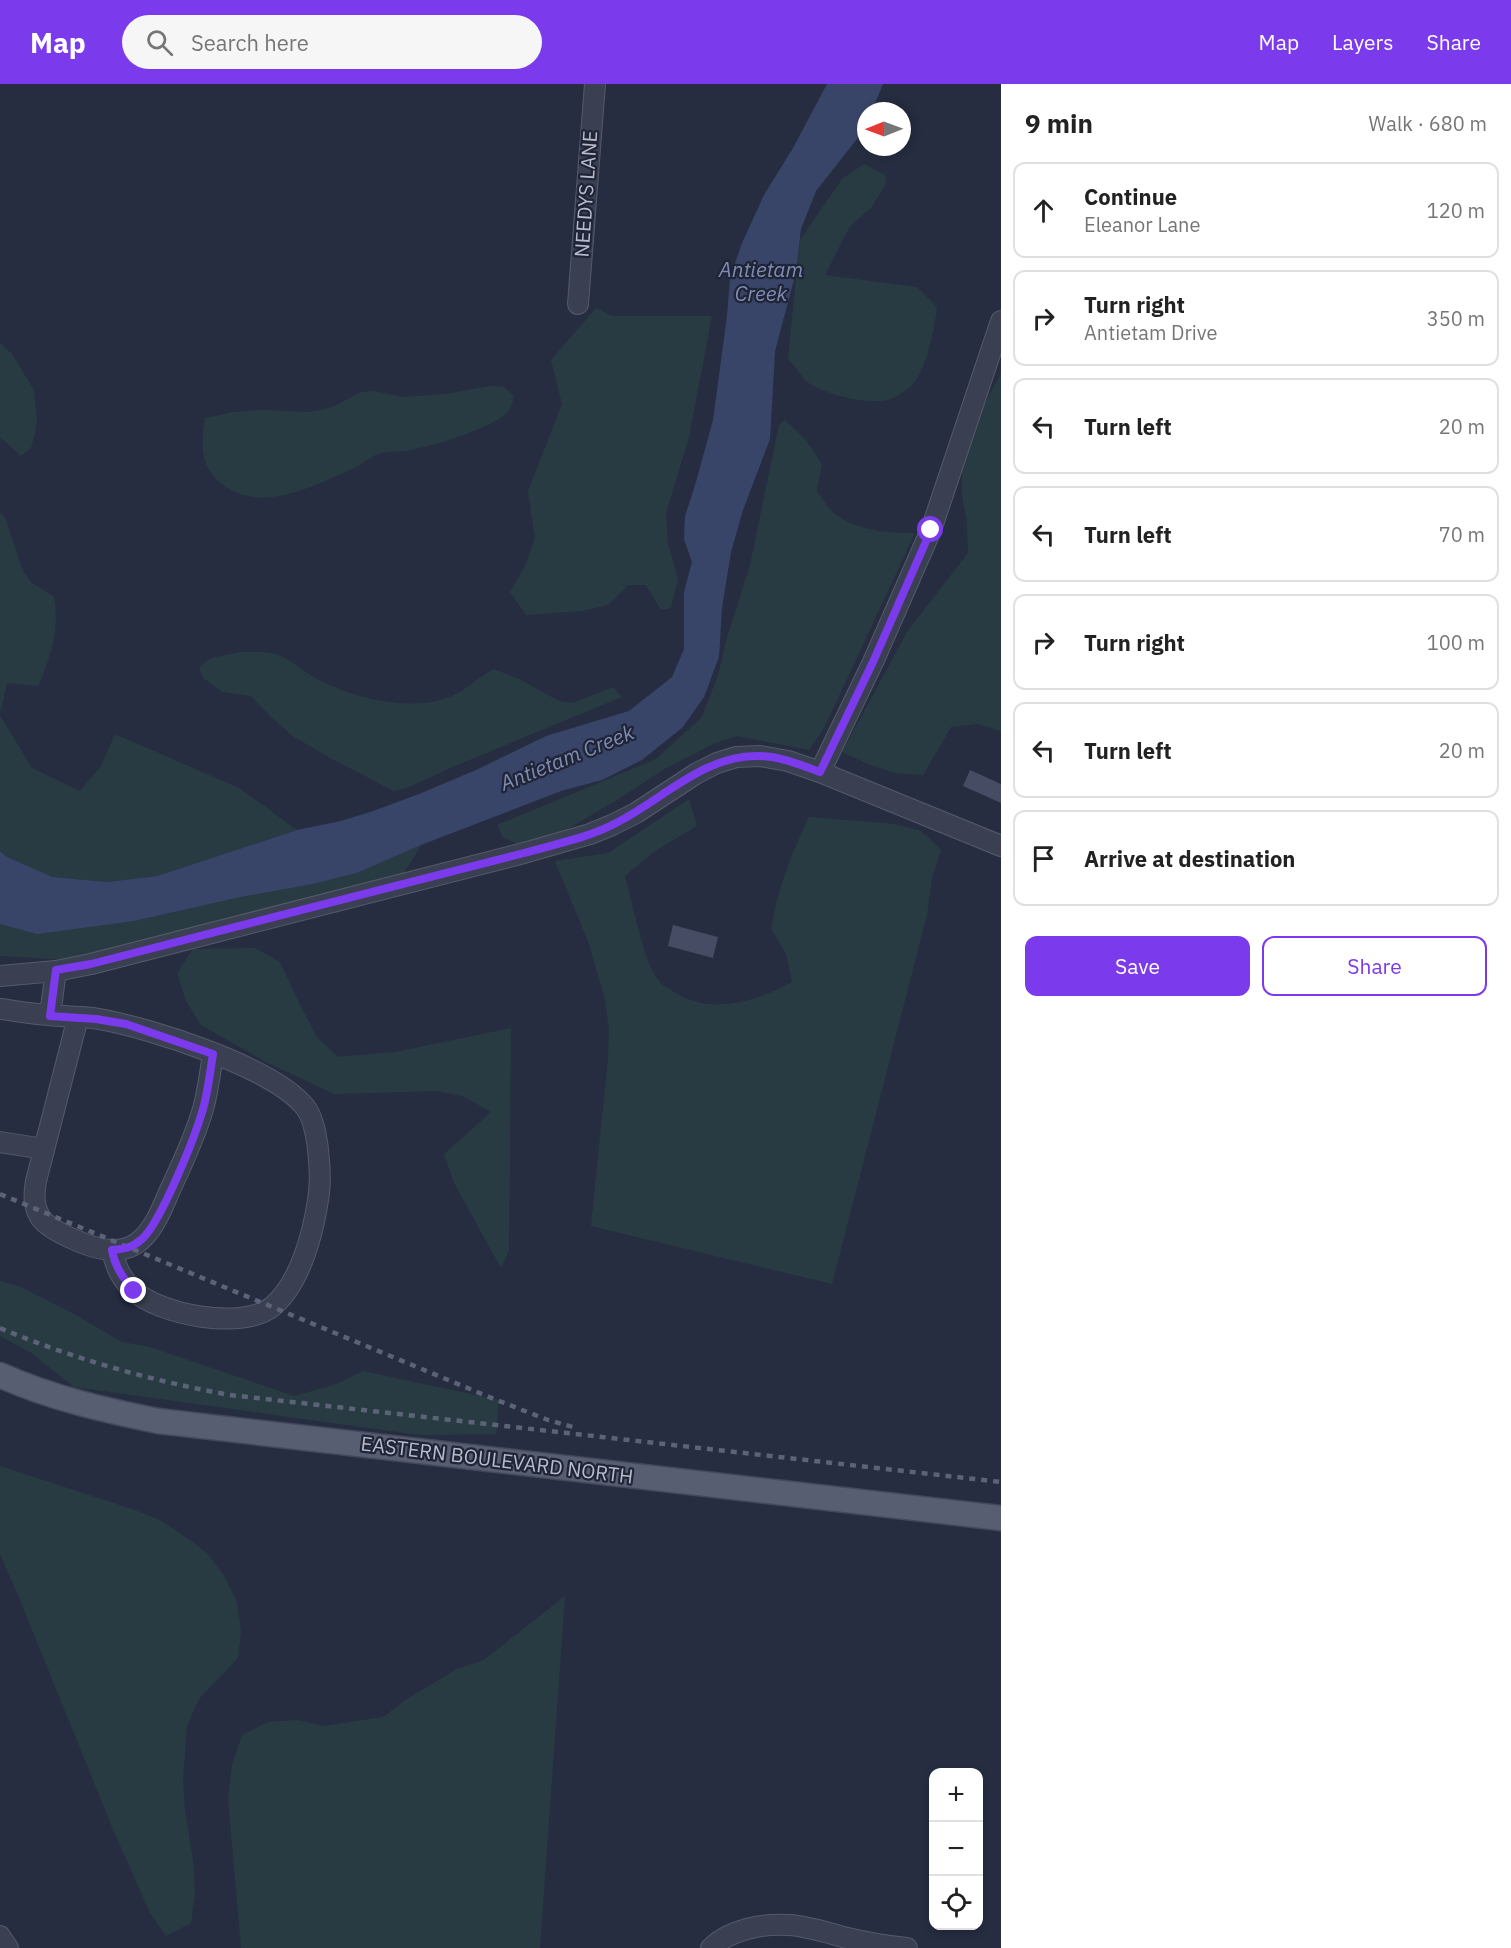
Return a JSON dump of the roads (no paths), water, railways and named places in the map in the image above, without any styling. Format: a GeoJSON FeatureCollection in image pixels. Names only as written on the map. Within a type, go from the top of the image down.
{"type":"FeatureCollection","features":[{"type":"Feature","properties":{"kind":"main road","name":"EASTERN BOULEVARD NORTH"},"geometry":{"type":"LineString","coordinates":[[0,1375],[44,1393],[94,1408],[158,1421],[1001,1518]]}},
{"type":"Feature","properties":{"kind":"street","name":"NEEDYS LANE"},"geometry":{"type":"LineString","coordinates":[[578,304],[594,84]]}},
{"type":"Feature","properties":{"kind":"street"},"geometry":{"type":"LineString","coordinates":[[820,772],[873,662],[931,530],[1001,321]]}},
{"type":"Feature","properties":{"kind":"street"},"geometry":{"type":"LineString","coordinates":[[0,976],[91,964],[590,834],[636,813],[696,773],[736,757],[760,756],[788,761],[1001,846]]}},
{"type":"Feature","properties":{"kind":"street"},"geometry":{"type":"LineString","coordinates":[[50,1016],[56,970]]}},
{"type":"Feature","properties":{"kind":"street"},"geometry":{"type":"LineString","coordinates":[[0,1009],[126,1024],[260,1073],[286,1089],[306,1109],[315,1133],[320,1187],[315,1218],[292,1284],[272,1307],[256,1315],[226,1319],[183,1315],[160,1306],[134,1291],[121,1276],[112,1250]]}},
{"type":"Feature","properties":{"kind":"street"},"geometry":{"type":"LineString","coordinates":[[78,1017],[34,1197],[36,1209],[42,1219],[71,1238],[112,1250],[130,1248],[143,1238],[159,1215],[187,1152],[203,1108],[213,1054]]}},
{"type":"Feature","properties":{"kind":"street"},"geometry":{"type":"LineString","coordinates":[[0,1142],[44,1149]]}},
{"type":"Feature","properties":{"kind":"street"},"geometry":{"type":"LineString","coordinates":[[711,1948],[725,1937],[739,1932],[787,1924],[881,1946],[907,1948]]}},
{"type":"Feature","properties":{"kind":"street"},"geometry":{"type":"LineString","coordinates":[[0,1936],[8,1948]]}},
{"type":"Feature","properties":{"kind":"water","name":"Antietam Creek"},"geometry":{"type":"Polygon","coordinates":[[[827,84],[883,84],[876,102],[857,102],[857,139],[816,191],[801,229],[796,272],[775,351],[770,439],[743,510],[731,552],[722,608],[719,657],[704,697],[683,727],[642,760],[602,780],[561,791],[421,845],[357,873],[134,921],[37,934],[0,924],[0,851],[7,857],[53,877],[107,882],[157,876],[297,830],[341,821],[373,811],[419,794],[476,770],[546,736],[629,711],[672,677],[684,649],[684,592],[692,562],[684,539],[685,516],[713,420],[730,278],[742,243],[764,195],[793,148],[827,84]]]}},
{"type":"Feature","properties":{"kind":"railway"},"geometry":{"type":"LineString","coordinates":[[0,1194],[494,1399],[573,1427]]}},
{"type":"Feature","properties":{"kind":"railway"},"geometry":{"type":"LineString","coordinates":[[0,1328],[56,1350],[114,1368],[230,1395],[1001,1482]]}}]}
